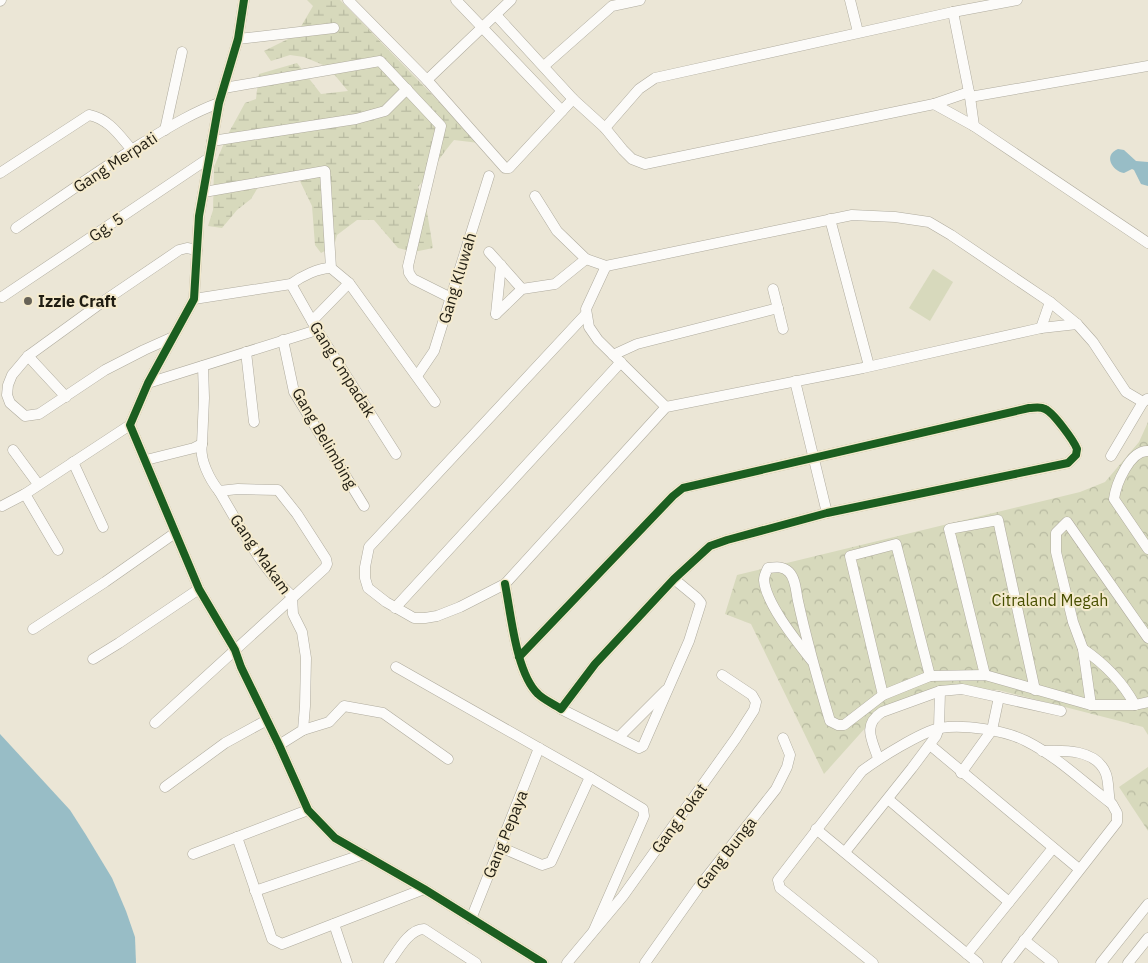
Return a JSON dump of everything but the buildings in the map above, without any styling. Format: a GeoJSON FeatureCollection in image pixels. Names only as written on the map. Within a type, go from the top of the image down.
{"type":"FeatureCollection","features":[{"type":"Feature","properties":{"kind":"street"},"geometry":{"type":"LineString","coordinates":[[2,506],[25,494],[130,425],[148,383],[194,299],[200,216],[209,158],[219,103],[238,39],[244,0]]}},
{"type":"Feature","properties":{"kind":"street"},"geometry":{"type":"LineString","coordinates":[[348,0],[427,80],[506,168],[509,168],[573,99]]}},
{"type":"Feature","properties":{"kind":"street"},"geometry":{"type":"LineString","coordinates":[[456,0],[562,111]]}},
{"type":"Feature","properties":{"kind":"street"},"geometry":{"type":"LineString","coordinates":[[427,80],[512,0]]}},
{"type":"Feature","properties":{"kind":"street"},"geometry":{"type":"LineString","coordinates":[[544,66],[614,3],[639,0]]}},
{"type":"Feature","properties":{"kind":"street"},"geometry":{"type":"LineString","coordinates":[[850,0],[858,32]]}},
{"type":"Feature","properties":{"kind":"street"},"geometry":{"type":"LineString","coordinates":[[605,128],[639,89],[655,78],[858,32],[1017,0]]}},
{"type":"Feature","properties":{"kind":"street"},"geometry":{"type":"LineString","coordinates":[[953,12],[970,95],[974,126]]}},
{"type":"Feature","properties":{"kind":"street"},"geometry":{"type":"LineString","coordinates":[[496,15],[573,99],[605,128],[623,150],[632,159],[645,164],[970,95],[1148,66]]}},
{"type":"Feature","properties":{"kind":"street"},"geometry":{"type":"LineString","coordinates":[[238,39],[334,28]]}},
{"type":"Feature","properties":{"kind":"street"},"geometry":{"type":"LineString","coordinates":[[165,130],[182,52]]}},
{"type":"Feature","properties":{"kind":"street"},"geometry":{"type":"LineString","coordinates":[[224,88],[380,61],[441,126],[408,266],[409,274],[418,283],[451,298]]}},
{"type":"Feature","properties":{"kind":"street"},"geometry":{"type":"LineString","coordinates":[[212,141],[356,118],[385,111],[407,90]]}},
{"type":"Feature","properties":{"kind":"street","name":"Gang Merpati"},"geometry":{"type":"LineString","coordinates":[[16,228],[132,150],[195,112],[219,103]]}},
{"type":"Feature","properties":{"kind":"street"},"geometry":{"type":"LineString","coordinates":[[934,104],[974,126],[1148,243]]}},
{"type":"Feature","properties":{"kind":"street"},"geometry":{"type":"LineString","coordinates":[[0,172],[89,115],[100,117],[113,128],[132,150]]}},
{"type":"Feature","properties":{"kind":"street","name":"Gg. 5"},"geometry":{"type":"LineString","coordinates":[[2,296],[209,158]]}},
{"type":"Feature","properties":{"kind":"street"},"geometry":{"type":"LineString","coordinates":[[204,192],[325,171],[332,268]]}},
{"type":"Feature","properties":{"kind":"street","name":"Gang Kluwah"},"geometry":{"type":"LineString","coordinates":[[417,376],[434,351],[489,176]]}},
{"type":"Feature","properties":{"kind":"street"},"geometry":{"type":"LineString","coordinates":[[535,196],[557,231],[586,259],[606,266],[863,214],[929,222],[952,235],[1050,302],[1077,324],[1093,342],[1126,392],[1146,400],[1111,456]]}},
{"type":"Feature","properties":{"kind":"street"},"geometry":{"type":"LineString","coordinates":[[830,220],[869,366]]}},
{"type":"Feature","properties":{"kind":"street"},"geometry":{"type":"LineString","coordinates":[[173,338],[105,370],[39,414],[25,416],[10,403],[7,395],[12,375],[28,356],[179,250],[187,248],[197,250]]}},
{"type":"Feature","properties":{"kind":"street"},"geometry":{"type":"LineString","coordinates":[[489,252],[522,289]]}},
{"type":"Feature","properties":{"kind":"street"},"geometry":{"type":"LineString","coordinates":[[501,265],[496,314],[522,289],[555,284],[586,259]]}},
{"type":"Feature","properties":{"kind":"street"},"geometry":{"type":"LineString","coordinates":[[606,266],[586,308],[589,327],[598,340],[666,407]]}},
{"type":"Feature","properties":{"kind":"street"},"geometry":{"type":"LineString","coordinates":[[194,299],[291,284],[302,276],[326,268],[332,268],[349,283],[435,402]]}},
{"type":"Feature","properties":{"kind":"street"},"geometry":{"type":"LineString","coordinates":[[148,383],[283,340],[315,325],[349,283]]}},
{"type":"Feature","properties":{"kind":"street","name":"Gang Cmpadak"},"geometry":{"type":"LineString","coordinates":[[291,284],[396,454]]}},
{"type":"Feature","properties":{"kind":"street"},"geometry":{"type":"LineString","coordinates":[[773,289],[783,328]]}},
{"type":"Feature","properties":{"kind":"street"},"geometry":{"type":"LineString","coordinates":[[1041,328],[1050,302]]}},
{"type":"Feature","properties":{"kind":"street"},"geometry":{"type":"LineString","coordinates":[[613,355],[637,344],[778,308]]}},
{"type":"Feature","properties":{"kind":"street"},"geometry":{"type":"LineString","coordinates":[[586,314],[369,547],[365,567],[365,578],[368,588],[395,608],[414,618],[425,618],[460,608],[505,584],[666,407],[869,366],[1041,328],[1077,324]]}},
{"type":"Feature","properties":{"kind":"street","name":"Gang Belimbing"},"geometry":{"type":"LineString","coordinates":[[283,340],[294,392],[364,506]]}},
{"type":"Feature","properties":{"kind":"street"},"geometry":{"type":"LineString","coordinates":[[246,352],[254,422]]}},
{"type":"Feature","properties":{"kind":"street"},"geometry":{"type":"LineString","coordinates":[[28,356],[66,396]]}},
{"type":"Feature","properties":{"kind":"street"},"geometry":{"type":"LineString","coordinates":[[395,608],[621,362]]}},
{"type":"Feature","properties":{"kind":"street","name":"Gang Makam"},"geometry":{"type":"LineString","coordinates":[[203,366],[204,398],[200,452],[212,483],[219,491],[265,566],[278,583],[292,596],[294,614],[302,632],[306,658],[303,730]]}},
{"type":"Feature","properties":{"kind":"street"},"geometry":{"type":"LineString","coordinates":[[795,381],[827,513]]}},
{"type":"Feature","properties":{"kind":"street"},"geometry":{"type":"LineString","coordinates":[[520,657],[673,496],[683,488],[1029,408],[1042,407],[1049,411],[1077,449],[1076,455],[1068,463],[827,513],[710,546],[674,579],[595,664],[561,709]]}},
{"type":"Feature","properties":{"kind":"street"},"geometry":{"type":"LineString","coordinates":[[130,425],[199,589],[235,650],[241,667],[308,810],[335,838],[424,889],[543,963]]}},
{"type":"Feature","properties":{"kind":"street"},"geometry":{"type":"LineString","coordinates":[[146,460],[194,448],[202,444]]}},
{"type":"Feature","properties":{"kind":"street"},"geometry":{"type":"LineString","coordinates":[[13,450],[38,484]]}},
{"type":"Feature","properties":{"kind":"street"},"geometry":{"type":"LineString","coordinates":[[1148,451],[1138,453],[1130,462],[1115,490],[1114,499],[1148,549]]}},
{"type":"Feature","properties":{"kind":"street"},"geometry":{"type":"LineString","coordinates":[[73,462],[103,527]]}},
{"type":"Feature","properties":{"kind":"street"},"geometry":{"type":"LineString","coordinates":[[155,723],[292,596],[325,568],[327,562],[297,514],[278,490],[238,489],[219,491]]}},
{"type":"Feature","properties":{"kind":"street"},"geometry":{"type":"LineString","coordinates":[[25,494],[58,550]]}},
{"type":"Feature","properties":{"kind":"street"},"geometry":{"type":"LineString","coordinates":[[985,675],[949,530],[998,520],[1036,690]]}},
{"type":"Feature","properties":{"kind":"street"},"geometry":{"type":"LineString","coordinates":[[1091,705],[1083,649],[1073,622],[1056,552],[1056,533],[1067,522],[1148,638]]}},
{"type":"Feature","properties":{"kind":"street"},"geometry":{"type":"LineString","coordinates":[[33,629],[105,582],[175,532]]}},
{"type":"Feature","properties":{"kind":"street"},"geometry":{"type":"LineString","coordinates":[[883,695],[850,556],[896,544],[930,676]]}},
{"type":"Feature","properties":{"kind":"street"},"geometry":{"type":"LineString","coordinates":[[812,661],[794,638],[768,593],[764,578],[768,568],[783,568],[790,573],[812,661],[830,721],[838,725],[844,725],[855,718],[883,695],[930,676],[985,675],[1091,705],[1134,705],[1148,702]]}},
{"type":"Feature","properties":{"kind":"street"},"geometry":{"type":"LineString","coordinates":[[505,584],[520,657],[529,683],[539,695],[561,709],[639,748],[643,746],[690,641],[701,603],[674,579]]}},
{"type":"Feature","properties":{"kind":"street"},"geometry":{"type":"LineString","coordinates":[[93,659],[199,589]]}},
{"type":"Feature","properties":{"kind":"street"},"geometry":{"type":"LineString","coordinates":[[1083,649],[1100,661],[1119,680],[1134,705]]}},
{"type":"Feature","properties":{"kind":"street"},"geometry":{"type":"LineString","coordinates":[[396,667],[640,806],[644,811],[644,816],[594,930]]}},
{"type":"Feature","properties":{"kind":"street","name":"Gang Pokat"},"geometry":{"type":"LineString","coordinates":[[567,963],[623,896],[754,710],[756,702],[752,695],[722,675]]}},
{"type":"Feature","properties":{"kind":"street"},"geometry":{"type":"LineString","coordinates":[[619,737],[670,685]]}},
{"type":"Feature","properties":{"kind":"street"},"geometry":{"type":"LineString","coordinates":[[878,758],[870,729],[874,717],[882,712],[940,691],[962,689],[1061,712]]}},
{"type":"Feature","properties":{"kind":"street"},"geometry":{"type":"LineString","coordinates":[[845,852],[930,745],[939,728],[940,691]]}},
{"type":"Feature","properties":{"kind":"street"},"geometry":{"type":"LineString","coordinates":[[961,772],[992,730],[1000,697]]}},
{"type":"Feature","properties":{"kind":"street"},"geometry":{"type":"LineString","coordinates":[[279,745],[303,730],[329,722],[344,706],[383,713],[448,759]]}},
{"type":"Feature","properties":{"kind":"street"},"geometry":{"type":"LineString","coordinates":[[165,786],[224,743],[267,720]]}},
{"type":"Feature","properties":{"kind":"street"},"geometry":{"type":"LineString","coordinates":[[874,963],[779,886],[778,880],[862,770],[878,758],[939,728],[992,730],[1025,741],[1064,766],[1110,802],[1116,809],[1117,822],[1007,963]]}},
{"type":"Feature","properties":{"kind":"street","name":"Gang Bunga"},"geometry":{"type":"LineString","coordinates":[[645,963],[698,888],[776,789],[787,767],[790,755],[783,738]]}},
{"type":"Feature","properties":{"kind":"street"},"geometry":{"type":"LineString","coordinates":[[930,745],[1079,869]]}},
{"type":"Feature","properties":{"kind":"street","name":"Gang Pepaya"},"geometry":{"type":"LineString","coordinates":[[471,919],[539,748]]}},
{"type":"Feature","properties":{"kind":"street"},"geometry":{"type":"LineString","coordinates":[[1042,751],[1074,751],[1094,759],[1106,773],[1110,802]]}},
{"type":"Feature","properties":{"kind":"street"},"geometry":{"type":"LineString","coordinates":[[500,847],[542,865],[551,862],[590,777]]}},
{"type":"Feature","properties":{"kind":"street"},"geometry":{"type":"LineString","coordinates":[[888,799],[1009,902]]}},
{"type":"Feature","properties":{"kind":"street"},"geometry":{"type":"LineString","coordinates":[[194,854],[308,810]]}},
{"type":"Feature","properties":{"kind":"street"},"geometry":{"type":"LineString","coordinates":[[816,829],[978,963]]}},
{"type":"Feature","properties":{"kind":"street"},"geometry":{"type":"LineString","coordinates":[[237,837],[272,939],[282,944],[424,889]]}},
{"type":"Feature","properties":{"kind":"street"},"geometry":{"type":"LineString","coordinates":[[967,954],[1052,848]]}},
{"type":"Feature","properties":{"kind":"street"},"geometry":{"type":"LineString","coordinates":[[255,891],[364,854]]}},
{"type":"Feature","properties":{"kind":"street"},"geometry":{"type":"LineString","coordinates":[[612,889],[623,896]]}},
{"type":"Feature","properties":{"kind":"street"},"geometry":{"type":"LineString","coordinates":[[1101,963],[1148,904]]}},
{"type":"Feature","properties":{"kind":"street"},"geometry":{"type":"LineString","coordinates":[[334,924],[346,963]]}},
{"type":"Feature","properties":{"kind":"street"},"geometry":{"type":"LineString","coordinates":[[389,963],[414,931],[424,929],[476,963]]}},
{"type":"Feature","properties":{"kind":"street"},"geometry":{"type":"LineString","coordinates":[[1128,963],[1148,938]]}},
{"type":"Feature","properties":{"kind":"street"},"geometry":{"type":"LineString","coordinates":[[1024,940],[1053,963]]}},
{"type":"Feature","properties":{"kind":"green space"},"geometry":{"type":"Polygon","coordinates":[[[307,0],[340,0],[479,143],[454,140],[418,187],[426,206],[433,248],[414,252],[398,248],[374,220],[357,220],[337,235],[334,246],[321,253],[315,245],[312,206],[298,177],[260,184],[251,199],[237,210],[222,228],[208,226],[213,210],[214,167],[227,136],[245,103],[256,99],[259,74],[297,63],[321,94],[348,91],[328,67],[304,57],[290,55],[271,61],[264,51],[296,35],[313,6],[307,0]]]}},
{"type":"Feature","properties":{"kind":"green space"},"geometry":{"type":"Polygon","coordinates":[[[933,269],[953,282],[930,321],[909,308],[933,269]]]}},
{"type":"Feature","properties":{"kind":"green space","name":"Citraland Megah"},"geometry":{"type":"Polygon","coordinates":[[[1148,422],[1148,735],[1143,727],[998,690],[940,687],[867,726],[824,774],[751,624],[725,614],[737,575],[1080,492],[1105,482],[1139,442],[1148,422]]]}},
{"type":"Feature","properties":{"kind":"green space"},"geometry":{"type":"Polygon","coordinates":[[[1148,767],[1148,831],[1119,787],[1148,767]]]}},
{"type":"Feature","properties":{"kind":"water"},"geometry":{"type":"Polygon","coordinates":[[[1118,149],[1124,150],[1136,161],[1148,162],[1148,186],[1141,184],[1134,170],[1132,169],[1124,173],[1113,166],[1110,159],[1111,155],[1118,149]]]}},
{"type":"Feature","properties":{"kind":"water"},"geometry":{"type":"Polygon","coordinates":[[[0,734],[70,810],[112,878],[135,937],[136,963],[0,963],[0,734]]]}},
{"type":"Feature","properties":{"kind":"cycle path"},"geometry":{"type":"LineString","coordinates":[[244,0],[238,39],[219,103],[199,216],[194,299],[148,383],[130,425],[199,589],[235,650],[241,667],[308,810],[335,838],[424,889],[543,963]]}},
{"type":"Feature","properties":{"kind":"cycle path"},"geometry":{"type":"LineString","coordinates":[[505,584],[519,658],[524,672],[538,694],[561,709],[595,664],[674,579],[710,546],[827,513],[1068,463],[1076,455],[1077,449],[1063,427],[1049,411],[1041,408],[1029,408],[683,488],[673,496],[519,657]]}},
{"type":"Feature","properties":{"kind":"place","name":"Izzie Craft"},"geometry":{"type":"Point","coordinates":[28,301]}}]}
